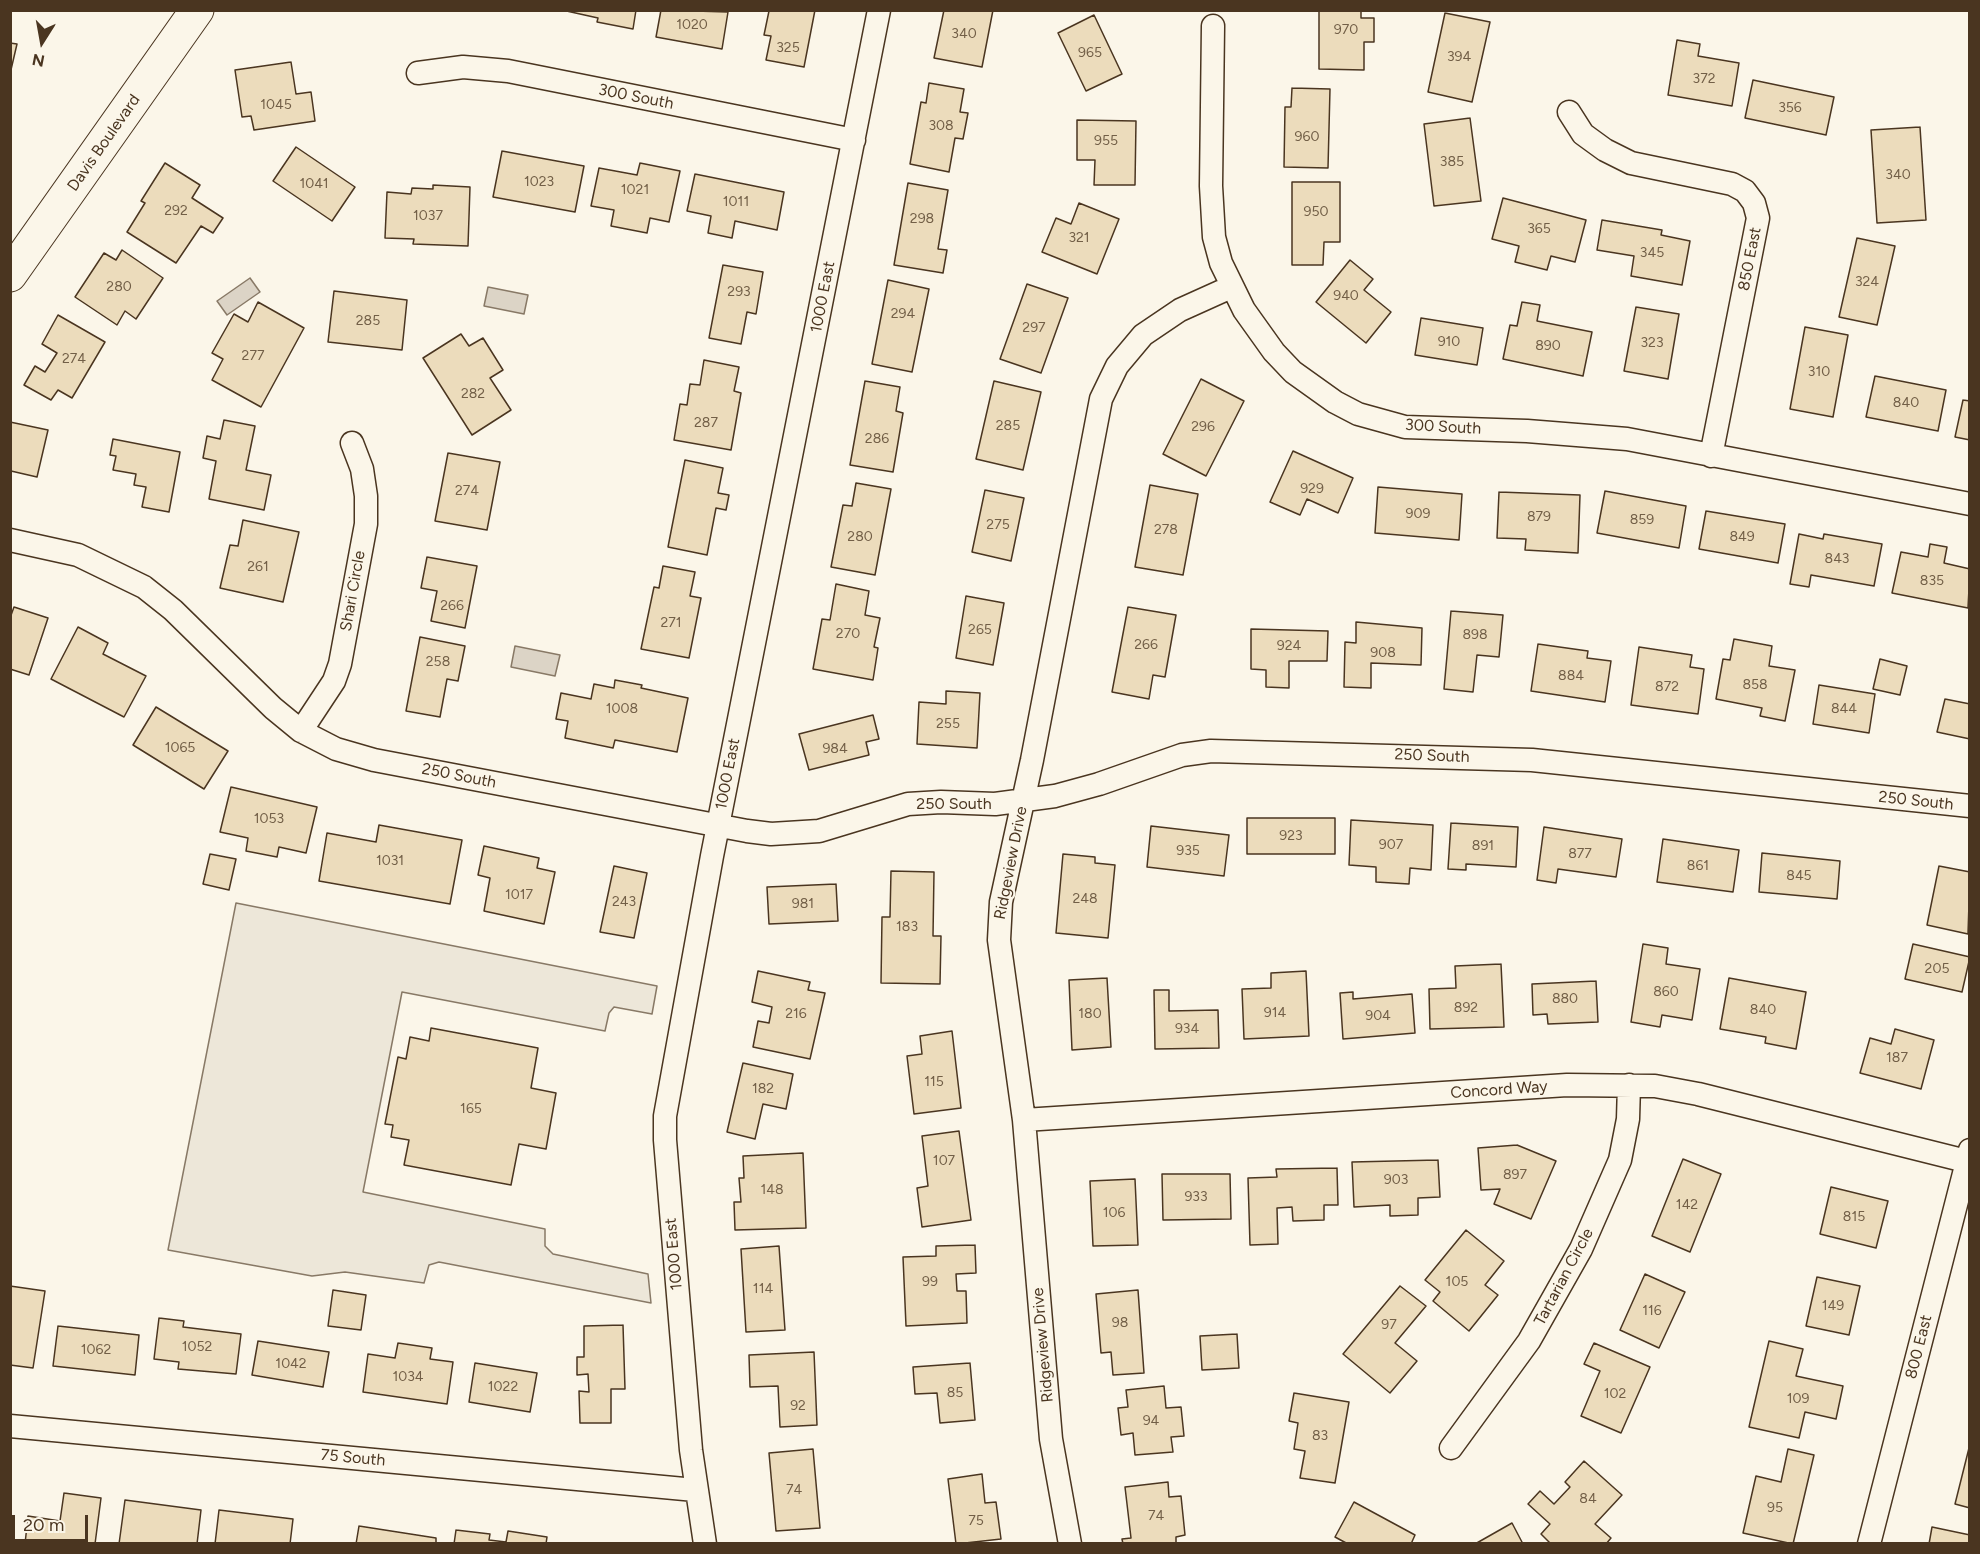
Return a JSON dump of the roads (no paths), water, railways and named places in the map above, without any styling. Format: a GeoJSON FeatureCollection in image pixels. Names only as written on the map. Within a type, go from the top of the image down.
{"type":"FeatureCollection","features":[{"type":"Feature","properties":{"kind":"street","name":"1000 East"},"geometry":{"type":"LineString","coordinates":[[705,1544],[695,1490],[673,1245],[665,1116],[718,826],[879,10]]}},
{"type":"Feature","properties":{"kind":"street","name":"Davis Boulevard"},"geometry":{"type":"LineString","coordinates":[[10,275],[189,13]]}},
{"type":"Feature","properties":{"kind":"street","name":"300 South"},"geometry":{"type":"LineString","coordinates":[[1213,26],[1212,210],[1221,263],[1231,287],[1258,332],[1293,372],[1313,388],[1358,414],[1405,427],[1563,433],[1627,439],[1970,504]]}},
{"type":"Feature","properties":{"kind":"street","name":"300 South"},"geometry":{"type":"LineString","coordinates":[[418,73],[463,68],[508,72],[854,140]]}},
{"type":"Feature","properties":{"kind":"street","name":"850 East"},"geometry":{"type":"LineString","coordinates":[[1569,112],[1583,134],[1605,150],[1631,163],[1732,184],[1745,191],[1754,203],[1758,218],[1711,456]]}},
{"type":"Feature","properties":{"kind":"street","name":"Ridgeview Drive"},"geometry":{"type":"LineString","coordinates":[[1070,1544],[1050,1439],[1024,1120],[999,940],[1004,882],[1023,801],[1096,416],[1104,391],[1117,366],[1143,335],[1180,310],[1231,287]]}},
{"type":"Feature","properties":{"kind":"street","name":"Shari Circle"},"geometry":{"type":"LineString","coordinates":[[301,731],[334,681],[340,663],[366,524],[366,496],[362,469],[352,443]]}},
{"type":"Feature","properties":{"kind":"street","name":"250 South"},"geometry":{"type":"LineString","coordinates":[[10,540],[78,555],[144,587],[173,610],[273,708],[301,731],[336,749],[374,760],[718,826],[771,834],[819,831],[908,804],[941,802],[995,804],[1023,801],[1078,791],[1182,755],[1240,750],[1532,760],[1970,806]]}},
{"type":"Feature","properties":{"kind":"street","name":"Concord Way"},"geometry":{"type":"LineString","coordinates":[[1024,1120],[1567,1085],[1629,1085],[1698,1094],[1968,1156]]}},
{"type":"Feature","properties":{"kind":"street","name":"Tartarian Circle"},"geometry":{"type":"LineString","coordinates":[[1451,1448],[1529,1341],[1581,1249],[1620,1160],[1628,1119],[1629,1085]]}},
{"type":"Feature","properties":{"kind":"street","name":"800 East"},"geometry":{"type":"LineString","coordinates":[[1869,1544],[1968,1156]]}},
{"type":"Feature","properties":{"kind":"street","name":"75 South"},"geometry":{"type":"LineString","coordinates":[[10,1426],[695,1490]]}}]}
